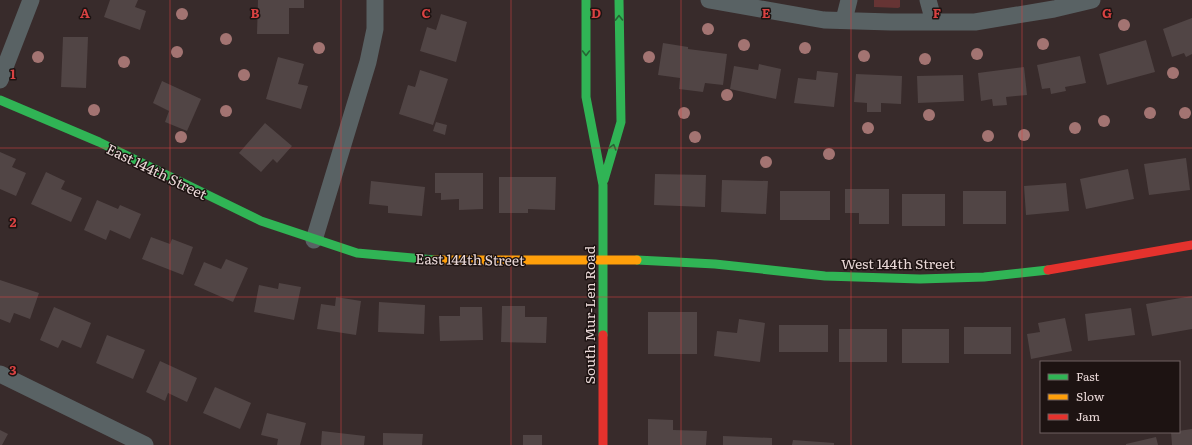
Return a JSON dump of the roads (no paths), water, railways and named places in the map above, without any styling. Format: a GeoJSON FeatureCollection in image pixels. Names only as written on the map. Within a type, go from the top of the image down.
{"type":"FeatureCollection","features":[{"type":"Feature","properties":{"kind":"street"},"geometry":{"type":"LineString","coordinates":[[0,80],[31,0]]}},
{"type":"Feature","properties":{"kind":"street"},"geometry":{"type":"LineString","coordinates":[[314,240],[368,62],[375,29],[375,0]]}},
{"type":"Feature","properties":{"kind":"street","name":"South Mur-Len Road"},"geometry":{"type":"LineString","coordinates":[[586,0],[586,97],[603,185],[603,445]]}},
{"type":"Feature","properties":{"kind":"street","name":"South Mur-Len Road"},"geometry":{"type":"LineString","coordinates":[[603,185],[621,122],[619,0]]}},
{"type":"Feature","properties":{"kind":"street"},"geometry":{"type":"LineString","coordinates":[[709,0],[824,20],[934,22],[974,22],[1054,9],[1092,0]]}},
{"type":"Feature","properties":{"kind":"street"},"geometry":{"type":"LineString","coordinates":[[844,20],[849,0]]}},
{"type":"Feature","properties":{"kind":"street"},"geometry":{"type":"LineString","coordinates":[[928,0],[934,22]]}},
{"type":"Feature","properties":{"kind":"street","name":"East 144th Street"},"geometry":{"type":"LineString","coordinates":[[0,100],[99,142],[261,222],[357,253],[426,260],[603,260]]}},
{"type":"Feature","properties":{"kind":"street","name":"West 144th Street"},"geometry":{"type":"LineString","coordinates":[[603,260],[715,264],[825,276],[920,279],[984,276],[1064,268],[1192,245]]}},
{"type":"Feature","properties":{"kind":"street"},"geometry":{"type":"LineString","coordinates":[[0,374],[145,445]]}}]}
